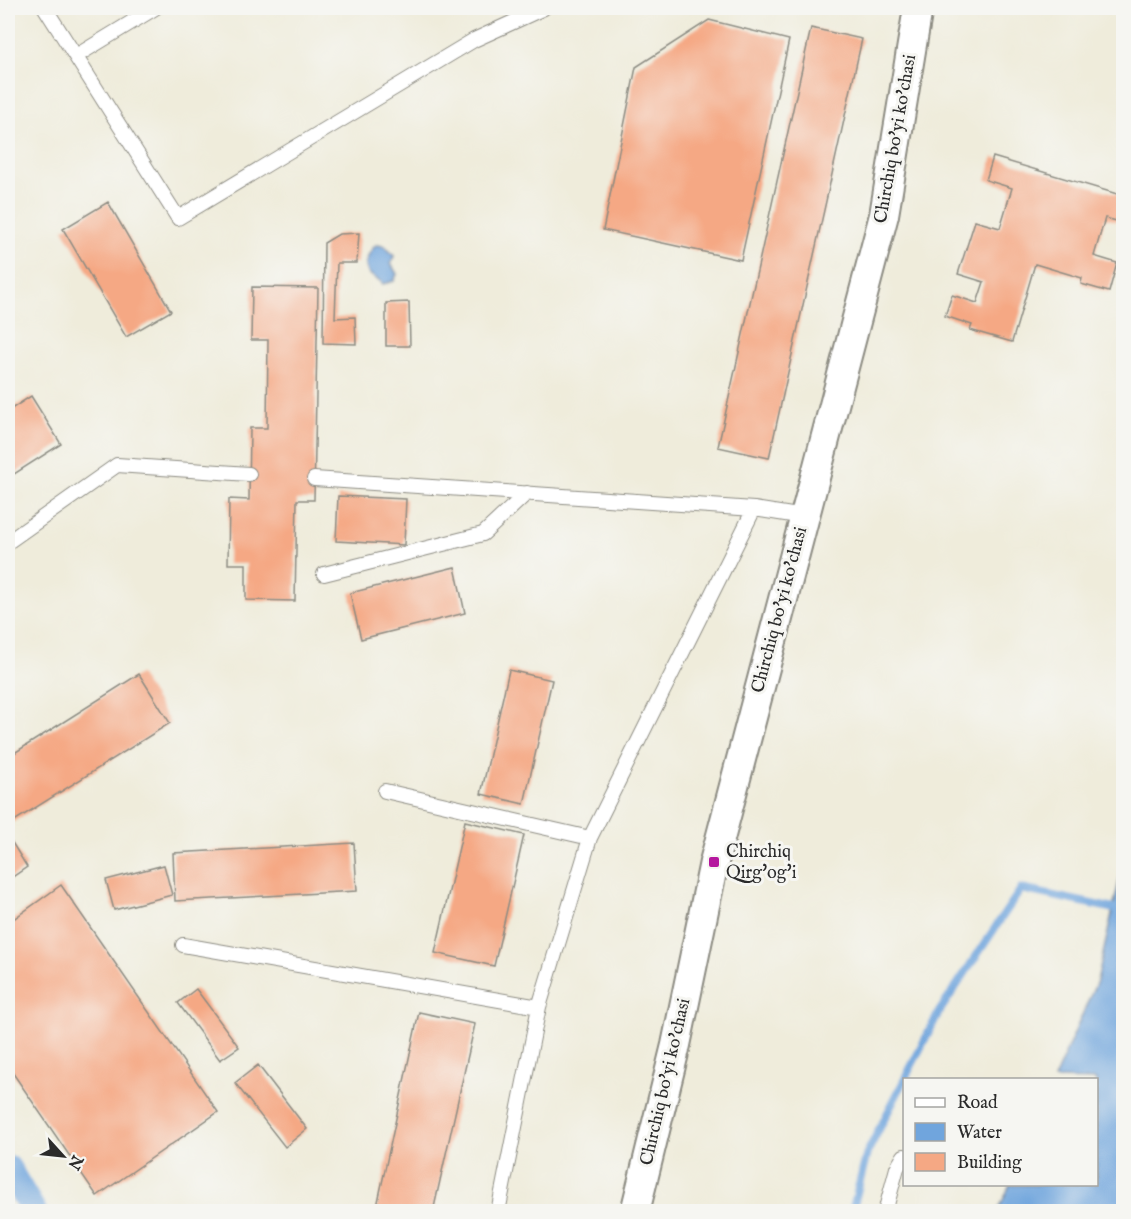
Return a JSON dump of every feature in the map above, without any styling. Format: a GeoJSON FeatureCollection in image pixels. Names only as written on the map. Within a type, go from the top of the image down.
{"type":"FeatureCollection","features":[{"type":"Feature","properties":{"kind":"street","name":"Chirchiq bo'yi ko'chasi"},"geometry":{"type":"LineString","coordinates":[[634,1212],[676,1046],[714,862],[884,215],[918,8]]}},
{"type":"Feature","properties":{"kind":"lane"},"geometry":{"type":"LineString","coordinates":[[45,8],[178,218],[474,40],[544,8]]}},
{"type":"Feature","properties":{"kind":"lane"},"geometry":{"type":"LineString","coordinates":[[76,56],[155,8]]}},
{"type":"Feature","properties":{"kind":"lane"},"geometry":{"type":"LineString","coordinates":[[8,542],[117,465],[249,474]]}},
{"type":"Feature","properties":{"kind":"lane"},"geometry":{"type":"LineString","coordinates":[[314,479],[754,508],[804,517]]}},
{"type":"Feature","properties":{"kind":"lane"},"geometry":{"type":"LineString","coordinates":[[324,574],[483,534],[527,493]]}},
{"type":"Feature","properties":{"kind":"lane"},"geometry":{"type":"LineString","coordinates":[[498,1212],[539,1007],[590,838],[754,508]]}},
{"type":"Feature","properties":{"kind":"lane"},"geometry":{"type":"LineString","coordinates":[[385,791],[590,838]]}},
{"type":"Feature","properties":{"kind":"lane"},"geometry":{"type":"LineString","coordinates":[[183,945],[539,1007]]}},
{"type":"Feature","properties":{"kind":"lane"},"geometry":{"type":"LineString","coordinates":[[885,1212],[897,1168],[903,1158]]}},
{"type":"Feature","properties":{"kind":"water"},"geometry":{"type":"Polygon","coordinates":[[[376,245],[385,246],[394,256],[391,264],[397,274],[394,281],[383,284],[368,272],[367,260],[376,245]]]}},
{"type":"Feature","properties":{"kind":"water"},"geometry":{"type":"Polygon","coordinates":[[[1123,864],[1123,1211],[998,1211],[1010,1186],[1098,1186],[1098,1078],[1054,1078],[1097,981],[1123,864]]]}},
{"type":"Feature","properties":{"kind":"building"},"geometry":{"type":"Polygon","coordinates":[[[709,20],[789,40],[741,260],[603,230],[636,67],[709,20]]]}},
{"type":"Feature","properties":{"kind":"building"},"geometry":{"type":"Polygon","coordinates":[[[811,28],[862,39],[769,458],[718,447],[811,28]]]}},
{"type":"Feature","properties":{"kind":"building"},"geometry":{"type":"Polygon","coordinates":[[[993,157],[1124,196],[1124,223],[1105,218],[1094,256],[1117,263],[1109,292],[1081,284],[1082,278],[1035,264],[1012,342],[970,330],[972,325],[945,316],[952,295],[977,303],[984,282],[958,274],[975,221],[1000,228],[1012,188],[986,180],[993,157]]]}},
{"type":"Feature","properties":{"kind":"building"},"geometry":{"type":"Polygon","coordinates":[[[108,202],[171,311],[126,337],[63,229],[108,202]]]}},
{"type":"Feature","properties":{"kind":"building"},"geometry":{"type":"Polygon","coordinates":[[[359,233],[357,263],[337,263],[335,318],[355,317],[356,344],[323,343],[324,243],[339,234],[359,233]]]}},
{"type":"Feature","properties":{"kind":"building"},"geometry":{"type":"Polygon","coordinates":[[[252,287],[318,288],[314,500],[297,500],[295,601],[246,600],[246,564],[228,564],[229,499],[249,500],[250,428],[267,428],[268,340],[251,340],[252,287]]]}},
{"type":"Feature","properties":{"kind":"building"},"geometry":{"type":"Polygon","coordinates":[[[409,302],[410,346],[386,346],[386,303],[409,302]]]}},
{"type":"Feature","properties":{"kind":"building"},"geometry":{"type":"Polygon","coordinates":[[[31,396],[61,444],[8,478],[8,411],[31,396]]]}},
{"type":"Feature","properties":{"kind":"building"},"geometry":{"type":"Polygon","coordinates":[[[338,496],[406,499],[404,545],[336,541],[338,496]]]}},
{"type":"Feature","properties":{"kind":"building"},"geometry":{"type":"Polygon","coordinates":[[[455,567],[465,613],[361,639],[350,593],[455,567]]]}},
{"type":"Feature","properties":{"kind":"building"},"geometry":{"type":"Polygon","coordinates":[[[509,670],[552,680],[524,804],[481,794],[509,670]]]}},
{"type":"Feature","properties":{"kind":"building"},"geometry":{"type":"Polygon","coordinates":[[[139,674],[170,723],[8,825],[8,757],[139,674]]]}},
{"type":"Feature","properties":{"kind":"building"},"geometry":{"type":"Polygon","coordinates":[[[465,821],[524,835],[494,966],[435,953],[465,821]]]}},
{"type":"Feature","properties":{"kind":"building"},"geometry":{"type":"Polygon","coordinates":[[[8,836],[27,867],[8,880],[8,836]]]}},
{"type":"Feature","properties":{"kind":"building"},"geometry":{"type":"Polygon","coordinates":[[[354,843],[357,891],[175,901],[173,853],[354,843]]]}},
{"type":"Feature","properties":{"kind":"building"},"geometry":{"type":"Polygon","coordinates":[[[164,865],[172,895],[114,910],[106,880],[164,865]]]}},
{"type":"Feature","properties":{"kind":"building"},"geometry":{"type":"Polygon","coordinates":[[[61,885],[218,1112],[97,1196],[8,1066],[8,923],[61,885]]]}},
{"type":"Feature","properties":{"kind":"building"},"geometry":{"type":"Polygon","coordinates":[[[196,989],[239,1047],[220,1060],[178,1003],[196,989]]]}},
{"type":"Feature","properties":{"kind":"building"},"geometry":{"type":"Polygon","coordinates":[[[419,1012],[475,1024],[433,1212],[378,1212],[376,1211],[419,1012]]]}},
{"type":"Feature","properties":{"kind":"building"},"geometry":{"type":"Polygon","coordinates":[[[258,1065],[307,1129],[285,1147],[235,1083],[258,1065]]]}},
{"type":"Feature","properties":{"kind":"waterway"},"geometry":{"type":"LineString","coordinates":[[905,1078],[939,1012],[1021,889],[1124,911]]}},
{"type":"Feature","properties":{"kind":"waterway"},"geometry":{"type":"LineString","coordinates":[[852,1212],[867,1153],[903,1082]]}},
{"type":"Feature","properties":{"kind":"waterway"},"geometry":{"type":"LineString","coordinates":[[8,1168],[34,1212]]}},
{"type":"Feature","properties":{"kind":"place","name":"Chirchiq Qirg'og'i"},"geometry":{"type":"Point","coordinates":[714,862]}}]}
